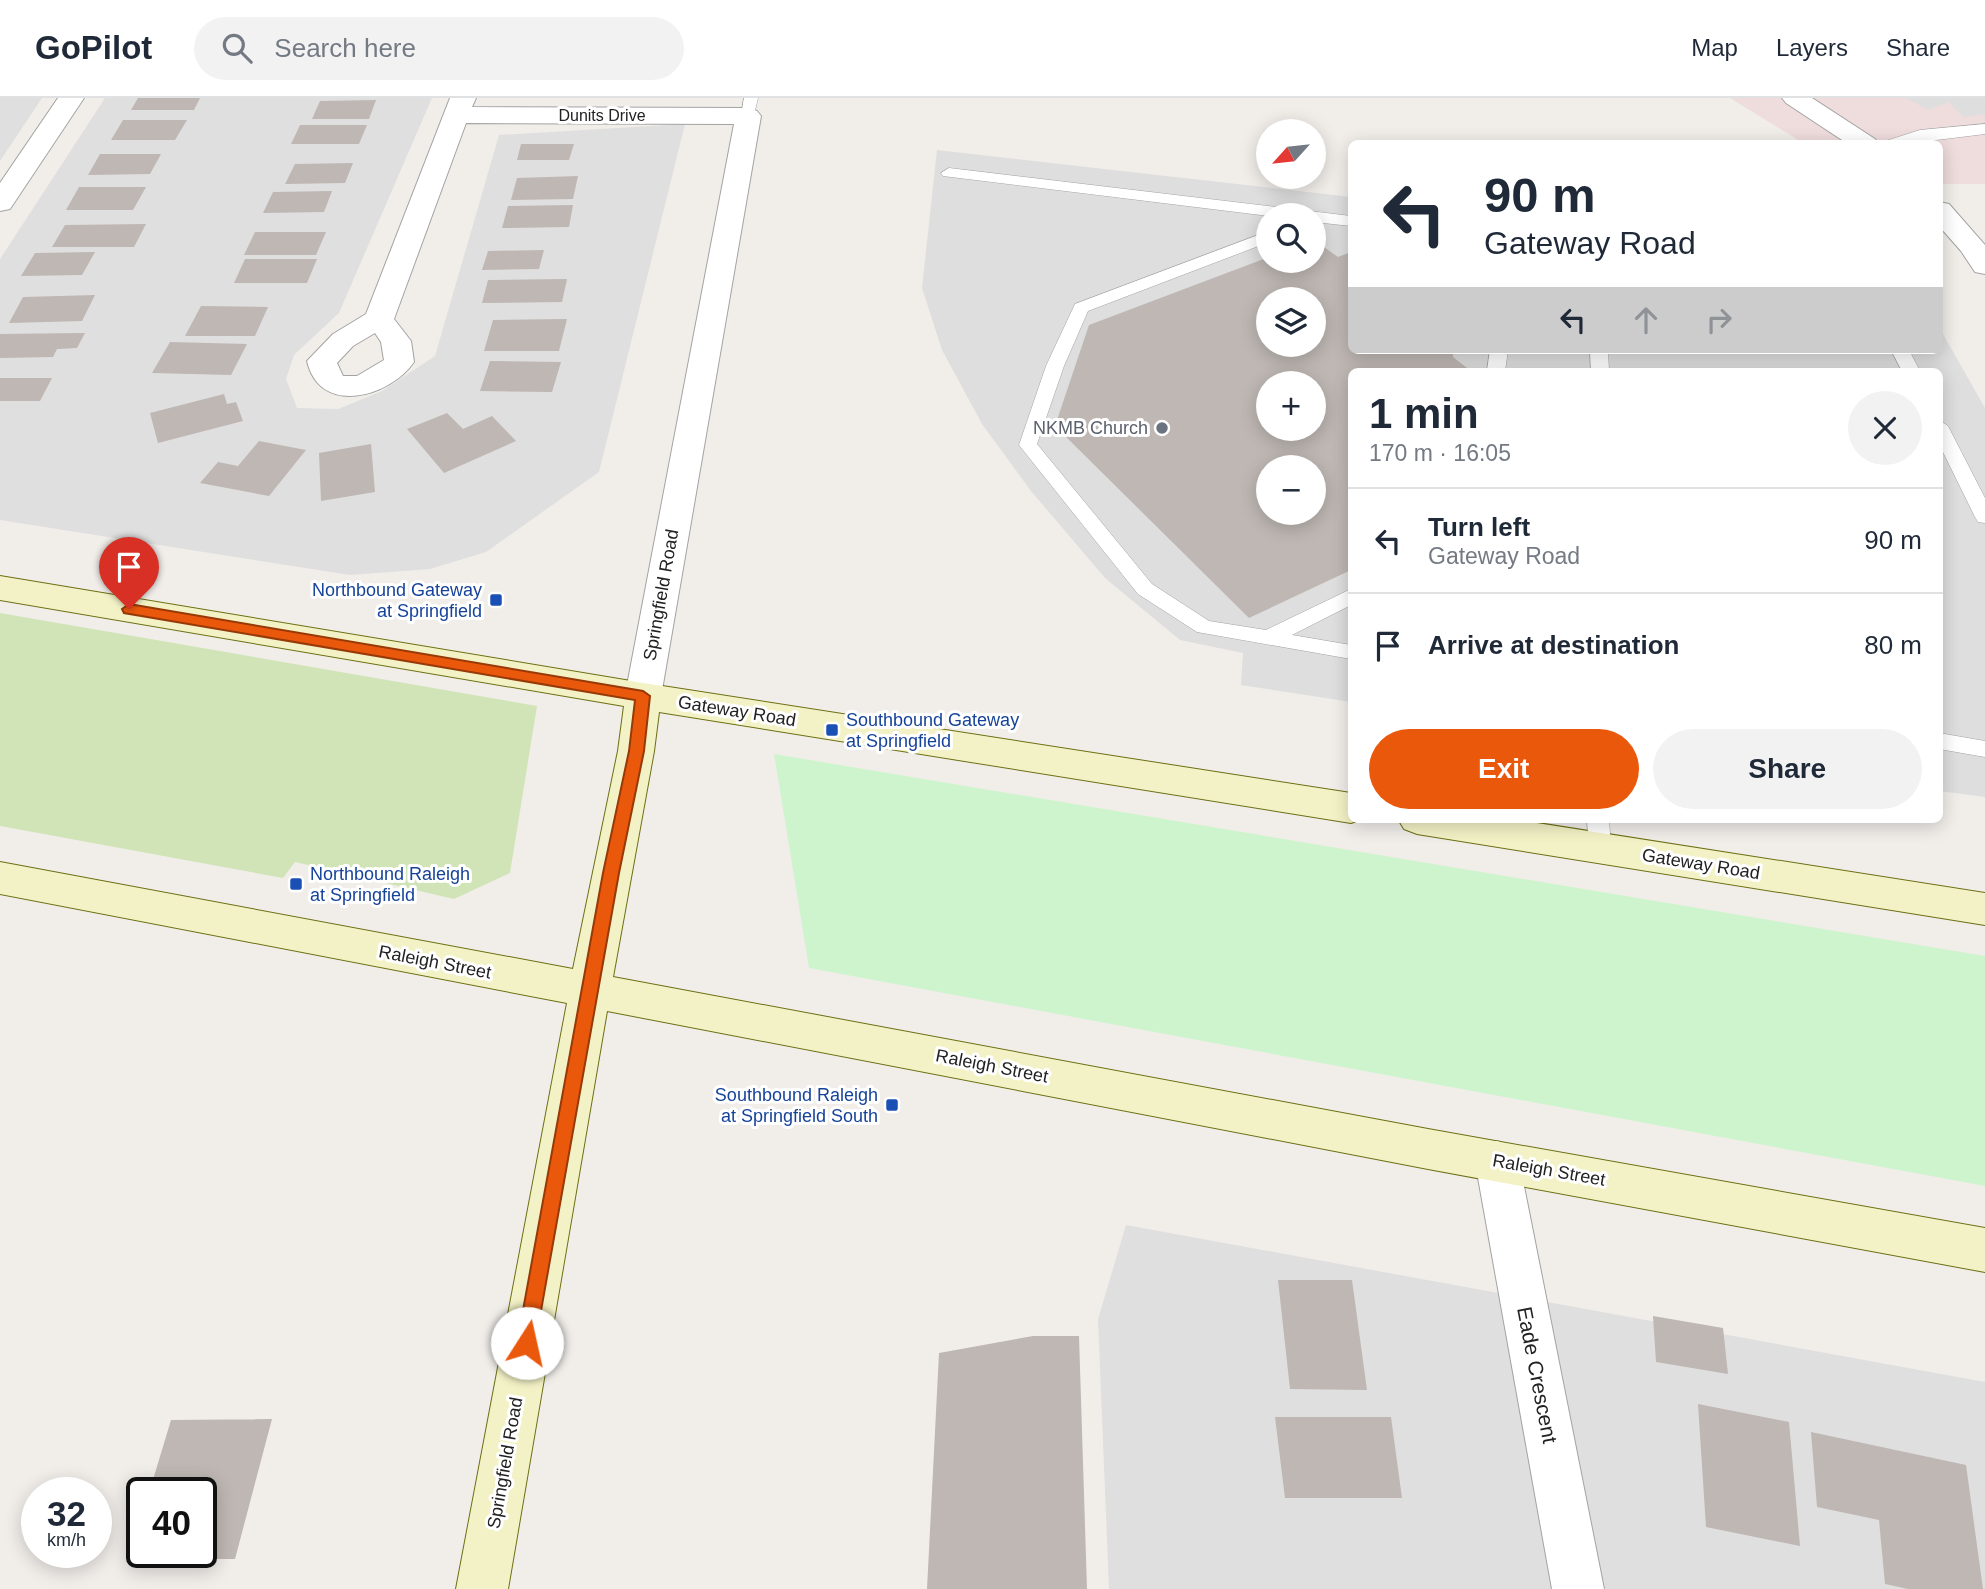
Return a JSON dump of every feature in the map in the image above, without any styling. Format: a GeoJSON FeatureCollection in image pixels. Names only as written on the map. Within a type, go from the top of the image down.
{"type":"FeatureCollection","features":[{"type":"Feature","properties":{"kind":"street"},"geometry":{"type":"LineString","coordinates":[[0,203],[71,98]]}},
{"type":"Feature","properties":{"kind":"street"},"geometry":{"type":"LineString","coordinates":[[1795,98],[1860,140]]}},
{"type":"Feature","properties":{"kind":"street","name":"Dunits Drive"},"geometry":{"type":"LineString","coordinates":[[379,319],[460,106],[750,107]]}},
{"type":"Feature","properties":{"kind":"street","name":"Springfield Road"},"geometry":{"type":"LineString","coordinates":[[482,1589],[611,873],[636,751],[643,696],[750,107]]}},
{"type":"Feature","properties":{"kind":"street"},"geometry":{"type":"LineString","coordinates":[[1943,214],[1972,246],[1985,266]]}},
{"type":"Feature","properties":{"kind":"street","name":"Gateway Road"},"geometry":{"type":"LineString","coordinates":[[0,588],[643,696],[1348,808]]}},
{"type":"Feature","properties":{"kind":"street","name":"Gateway Road"},"geometry":{"type":"LineString","coordinates":[[1466,823],[1599,834],[1985,909]]}},
{"type":"Feature","properties":{"kind":"street","name":"Raleigh Street"},"geometry":{"type":"LineString","coordinates":[[0,878],[1497,1161],[1985,1250]]}},
{"type":"Feature","properties":{"kind":"street","name":"Eade Crescent"},"geometry":{"type":"LineString","coordinates":[[1497,1161],[1577,1589]]}},
{"type":"Feature","properties":{"kind":"lane"},"geometry":{"type":"LineString","coordinates":[[1899,140],[1920,135],[1985,129]]}},
{"type":"Feature","properties":{"kind":"lane"},"geometry":{"type":"LineString","coordinates":[[948,173],[1256,209]]}},
{"type":"Feature","properties":{"kind":"lane"},"geometry":{"type":"LineString","coordinates":[[1326,218],[1348,221]]}},
{"type":"Feature","properties":{"kind":"lane"},"geometry":{"type":"LineString","coordinates":[[1256,241],[1081,308],[1055,366],[1028,445],[1146,589],[1203,627],[1348,651]]}},
{"type":"Feature","properties":{"kind":"lane"},"geometry":{"type":"LineString","coordinates":[[1943,434],[1985,517]]}},
{"type":"Feature","properties":{"kind":"lane"},"geometry":{"type":"LineString","coordinates":[[1268,638],[1348,598]]}},
{"type":"Feature","properties":{"kind":"lane"},"geometry":{"type":"LineString","coordinates":[[1943,742],[1985,748]]}},
{"type":"Feature","properties":{"kind":"shaded area"},"geometry":{"type":"Polygon","coordinates":[[[0,98],[42,98],[0,161],[0,98]]]}},
{"type":"Feature","properties":{"kind":"shaded area"},"geometry":{"type":"Polygon","coordinates":[[[105,98],[432,98],[339,313],[294,355],[286,379],[297,408],[338,409],[382,391],[435,356],[499,135],[685,124],[599,472],[486,552],[430,569],[350,575],[0,520],[0,259],[105,98]]]}},
{"type":"Feature","properties":{"kind":"shaded area"},"geometry":{"type":"Polygon","coordinates":[[[1730,98],[1985,98],[1985,184],[1943,184],[1943,140],[1798,140],[1730,98]]]}},
{"type":"Feature","properties":{"kind":"shaded area"},"geometry":{"type":"Polygon","coordinates":[[[1906,98],[1985,98],[1985,114],[1963,117],[1949,102],[1928,110],[1906,98]]]}},
{"type":"Feature","properties":{"kind":"shaded area"},"geometry":{"type":"Polygon","coordinates":[[[937,150],[1256,186],[1256,189],[1348,197],[1348,354],[1943,354],[1943,334],[1985,408],[1985,797],[1943,792],[1943,368],[1348,368],[1348,702],[1241,685],[1243,653],[1180,640],[1105,578],[1031,491],[982,424],[942,350],[922,288],[937,150]]]}},
{"type":"Feature","properties":{"kind":"shaded area"},"geometry":{"type":"Polygon","coordinates":[[[1126,1225],[1985,1382],[1985,1589],[1109,1589],[1098,1319],[1126,1225]]]}},
{"type":"Feature","properties":{"kind":"green space"},"geometry":{"type":"Polygon","coordinates":[[[0,613],[537,706],[510,873],[454,899],[295,862],[283,878],[0,826],[0,613]]]}},
{"type":"Feature","properties":{"kind":"green space"},"geometry":{"type":"Polygon","coordinates":[[[774,754],[1985,956],[1985,1186],[809,968],[774,754]]]}},
{"type":"Feature","properties":{"kind":"building"},"geometry":{"type":"Polygon","coordinates":[[[138,98],[200,98],[194,110],[131,110],[138,98]]]}},
{"type":"Feature","properties":{"kind":"building"},"geometry":{"type":"Polygon","coordinates":[[[376,100],[369,119],[312,119],[320,101],[376,100]]]}},
{"type":"Feature","properties":{"kind":"building"},"geometry":{"type":"Polygon","coordinates":[[[123,120],[187,120],[175,140],[111,140],[123,120]]]}},
{"type":"Feature","properties":{"kind":"building"},"geometry":{"type":"Polygon","coordinates":[[[300,125],[367,125],[359,144],[291,144],[300,125]]]}},
{"type":"Feature","properties":{"kind":"building"},"geometry":{"type":"Polygon","coordinates":[[[521,144],[574,144],[569,160],[517,160],[521,144]]]}},
{"type":"Feature","properties":{"kind":"building"},"geometry":{"type":"Polygon","coordinates":[[[100,154],[161,154],[150,174],[88,175],[100,154]]]}},
{"type":"Feature","properties":{"kind":"building"},"geometry":{"type":"Polygon","coordinates":[[[353,163],[345,183],[285,184],[295,164],[353,163]]]}},
{"type":"Feature","properties":{"kind":"building"},"geometry":{"type":"Polygon","coordinates":[[[578,176],[573,199],[511,200],[517,178],[578,176]]]}},
{"type":"Feature","properties":{"kind":"building"},"geometry":{"type":"Polygon","coordinates":[[[79,187],[146,187],[133,210],[66,210],[79,187]]]}},
{"type":"Feature","properties":{"kind":"building"},"geometry":{"type":"Polygon","coordinates":[[[332,191],[324,212],[263,213],[273,192],[332,191]]]}},
{"type":"Feature","properties":{"kind":"building"},"geometry":{"type":"Polygon","coordinates":[[[573,205],[569,227],[502,228],[508,206],[573,205]]]}},
{"type":"Feature","properties":{"kind":"building"},"geometry":{"type":"Polygon","coordinates":[[[146,224],[134,247],[52,247],[65,225],[146,224]]]}},
{"type":"Feature","properties":{"kind":"building"},"geometry":{"type":"Polygon","coordinates":[[[255,232],[326,232],[316,255],[244,255],[255,232]]]}},
{"type":"Feature","properties":{"kind":"building","name":"NKMB Church"},"geometry":{"type":"Polygon","coordinates":[[[1326,248],[1338,257],[1348,253],[1348,354],[1453,354],[1453,357],[1467,368],[1348,368],[1348,571],[1249,618],[1055,426],[1089,325],[1256,262],[1256,273],[1326,273],[1326,248]]]}},
{"type":"Feature","properties":{"kind":"building"},"geometry":{"type":"Polygon","coordinates":[[[544,250],[539,269],[482,270],[488,251],[544,250]]]}},
{"type":"Feature","properties":{"kind":"building"},"geometry":{"type":"Polygon","coordinates":[[[95,252],[82,275],[21,276],[35,253],[95,252]]]}},
{"type":"Feature","properties":{"kind":"building"},"geometry":{"type":"Polygon","coordinates":[[[245,259],[317,259],[307,283],[234,283],[245,259]]]}},
{"type":"Feature","properties":{"kind":"building"},"geometry":{"type":"Polygon","coordinates":[[[567,279],[562,302],[482,303],[488,280],[567,279]]]}},
{"type":"Feature","properties":{"kind":"building"},"geometry":{"type":"Polygon","coordinates":[[[95,295],[82,321],[9,323],[23,297],[95,295]]]}},
{"type":"Feature","properties":{"kind":"building"},"geometry":{"type":"Polygon","coordinates":[[[201,306],[268,307],[255,336],[185,336],[201,306]]]}},
{"type":"Feature","properties":{"kind":"building"},"geometry":{"type":"Polygon","coordinates":[[[567,319],[559,351],[484,351],[493,320],[567,319]]]}},
{"type":"Feature","properties":{"kind":"building"},"geometry":{"type":"Polygon","coordinates":[[[85,333],[77,348],[57,349],[53,357],[0,358],[0,334],[85,333]]]}},
{"type":"Feature","properties":{"kind":"building"},"geometry":{"type":"Polygon","coordinates":[[[170,342],[247,344],[231,375],[152,373],[170,342]]]}},
{"type":"Feature","properties":{"kind":"building"},"geometry":{"type":"Polygon","coordinates":[[[490,361],[561,362],[552,392],[480,391],[490,361]]]}},
{"type":"Feature","properties":{"kind":"building"},"geometry":{"type":"Polygon","coordinates":[[[0,378],[52,378],[40,401],[0,401],[0,378]]]}},
{"type":"Feature","properties":{"kind":"building"},"geometry":{"type":"Polygon","coordinates":[[[224,394],[227,404],[236,402],[243,421],[158,443],[150,413],[224,394]]]}},
{"type":"Feature","properties":{"kind":"building"},"geometry":{"type":"Polygon","coordinates":[[[447,413],[463,429],[492,416],[516,441],[444,473],[407,429],[447,413]]]}},
{"type":"Feature","properties":{"kind":"building"},"geometry":{"type":"Polygon","coordinates":[[[259,441],[306,450],[269,496],[200,483],[218,462],[238,466],[259,441]]]}},
{"type":"Feature","properties":{"kind":"building"},"geometry":{"type":"Polygon","coordinates":[[[371,444],[375,492],[321,501],[319,453],[371,444]]]}},
{"type":"Feature","properties":{"kind":"building"},"geometry":{"type":"Polygon","coordinates":[[[1278,1280],[1352,1280],[1367,1390],[1290,1389],[1278,1280]]]}},
{"type":"Feature","properties":{"kind":"building"},"geometry":{"type":"Polygon","coordinates":[[[1653,1316],[1723,1328],[1728,1374],[1656,1362],[1653,1316]]]}},
{"type":"Feature","properties":{"kind":"building"},"geometry":{"type":"Polygon","coordinates":[[[1033,1336],[1079,1336],[1087,1589],[927,1589],[939,1353],[1033,1336]]]}},
{"type":"Feature","properties":{"kind":"building"},"geometry":{"type":"Polygon","coordinates":[[[1698,1404],[1789,1422],[1800,1546],[1706,1527],[1698,1404]]]}},
{"type":"Feature","properties":{"kind":"building"},"geometry":{"type":"Polygon","coordinates":[[[1275,1417],[1391,1417],[1402,1498],[1285,1498],[1275,1417]]]}},
{"type":"Feature","properties":{"kind":"building"},"geometry":{"type":"Polygon","coordinates":[[[272,1419],[235,1559],[217,1559],[217,1477],[154,1477],[171,1420],[272,1419]]]}},
{"type":"Feature","properties":{"kind":"building"},"geometry":{"type":"Polygon","coordinates":[[[1811,1432],[1966,1465],[1983,1589],[1908,1589],[1885,1584],[1879,1520],[1817,1507],[1811,1432]]]}},
{"type":"Feature","properties":{"kind":"place","name":"NKMB Church"},"geometry":{"type":"Point","coordinates":[1162,428]}},
{"type":"Feature","properties":{"kind":"place","name":"Northbound Gateway at Springfield"},"geometry":{"type":"Point","coordinates":[496,600]}},
{"type":"Feature","properties":{"kind":"place","name":"Southbound Gateway at Springfield"},"geometry":{"type":"Point","coordinates":[832,730]}},
{"type":"Feature","properties":{"kind":"place","name":"Northbound Raleigh at Springfield"},"geometry":{"type":"Point","coordinates":[296,884]}},
{"type":"Feature","properties":{"kind":"place","name":"Southbound Raleigh at Springfield South"},"geometry":{"type":"Point","coordinates":[892,1105]}},
{"type":"Feature","properties":{"kind":"route"},"geometry":{"type":"LineString","coordinates":[[129,609],[526,674],[643,696],[636,751],[611,873],[527,1343]]}}]}
